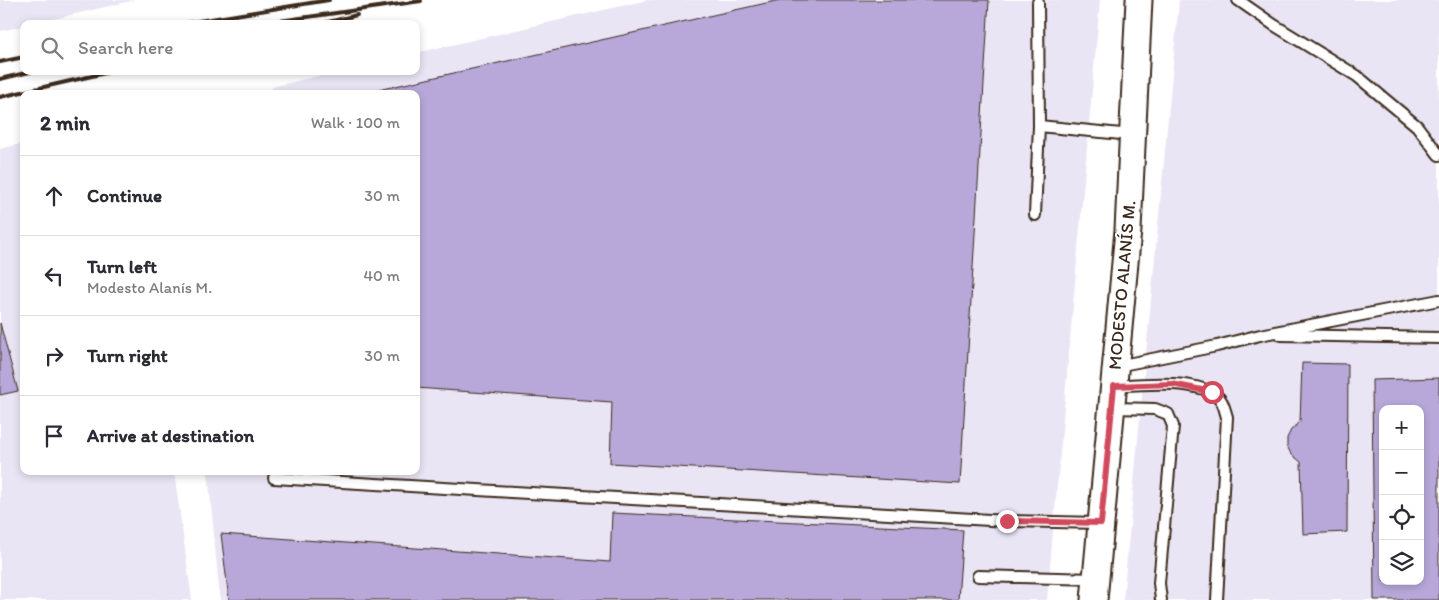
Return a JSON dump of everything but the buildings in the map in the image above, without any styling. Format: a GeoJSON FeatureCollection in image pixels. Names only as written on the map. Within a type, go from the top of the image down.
{"type":"FeatureCollection","features":[{"type":"Feature","properties":{"kind":"street","name":"MODESTO ALANÍS M."},"geometry":{"type":"LineString","coordinates":[[1095,590],[1128,230],[1139,0]]}},
{"type":"Feature","properties":{"kind":"lane"},"geometry":{"type":"LineString","coordinates":[[1238,0],[1274,25],[1357,76],[1416,126],[1439,154]]}},
{"type":"Feature","properties":{"kind":"lane"},"geometry":{"type":"LineString","coordinates":[[1035,215],[1039,126],[1038,2]]}},
{"type":"Feature","properties":{"kind":"lane"},"geometry":{"type":"LineString","coordinates":[[1039,126],[1133,135]]}},
{"type":"Feature","properties":{"kind":"lane"},"geometry":{"type":"LineString","coordinates":[[1114,387],[1217,346],[1260,335],[1439,300]]}},
{"type":"Feature","properties":{"kind":"lane"},"geometry":{"type":"LineString","coordinates":[[1260,335],[1439,338]]}},
{"type":"Feature","properties":{"kind":"lane"},"geometry":{"type":"LineString","coordinates":[[1114,387],[1172,384],[1212,392],[1222,401],[1227,417],[1217,600]]}},
{"type":"Feature","properties":{"kind":"lane"},"geometry":{"type":"LineString","coordinates":[[1114,387],[1155,410],[1168,414],[1173,426],[1159,583],[1161,600]]}},
{"type":"Feature","properties":{"kind":"lane"},"geometry":{"type":"LineString","coordinates":[[274,478],[997,520],[1101,523]]}},
{"type":"Feature","properties":{"kind":"lane"},"geometry":{"type":"LineString","coordinates":[[978,576],[1095,590]]}},
{"type":"Feature","properties":{"kind":"shaded area"},"geometry":{"type":"Polygon","coordinates":[[[0,0],[135,0],[49,20],[20,20],[20,27],[0,31],[0,0]]]}},
{"type":"Feature","properties":{"kind":"shaded area"},"geometry":{"type":"Polygon","coordinates":[[[648,0],[1100,0],[1047,600],[220,600],[208,475],[420,475],[420,90],[272,90],[272,87],[322,75],[420,75],[420,52],[648,0]]]}},
{"type":"Feature","properties":{"kind":"shaded area"},"geometry":{"type":"Polygon","coordinates":[[[1179,0],[1439,0],[1439,600],[1123,600],[1179,0]]]}},
{"type":"Feature","properties":{"kind":"shaded area"},"geometry":{"type":"Polygon","coordinates":[[[20,144],[20,475],[175,475],[192,600],[0,600],[0,149],[20,144]]]}},
{"type":"Feature","properties":{"kind":"railway"},"geometry":{"type":"LineString","coordinates":[[205,20],[329,0]]}},
{"type":"Feature","properties":{"kind":"railway"},"geometry":{"type":"LineString","coordinates":[[286,20],[421,1]]}},
{"type":"Feature","properties":{"kind":"railway"},"geometry":{"type":"LineString","coordinates":[[336,20],[357,15]]}},
{"type":"Feature","properties":{"kind":"railway"},"geometry":{"type":"LineString","coordinates":[[0,62],[20,58]]}},
{"type":"Feature","properties":{"kind":"railway"},"geometry":{"type":"LineString","coordinates":[[0,79],[20,74]]}},
{"type":"Feature","properties":{"kind":"railway"},"geometry":{"type":"LineString","coordinates":[[31,90],[96,75]]}},
{"type":"Feature","properties":{"kind":"railway"},"geometry":{"type":"LineString","coordinates":[[0,97],[20,92]]}},
{"type":"Feature","properties":{"kind":"route"},"geometry":{"type":"LineString","coordinates":[[1007,521],[1101,523],[1114,386],[1172,384],[1212,392]]}}]}
